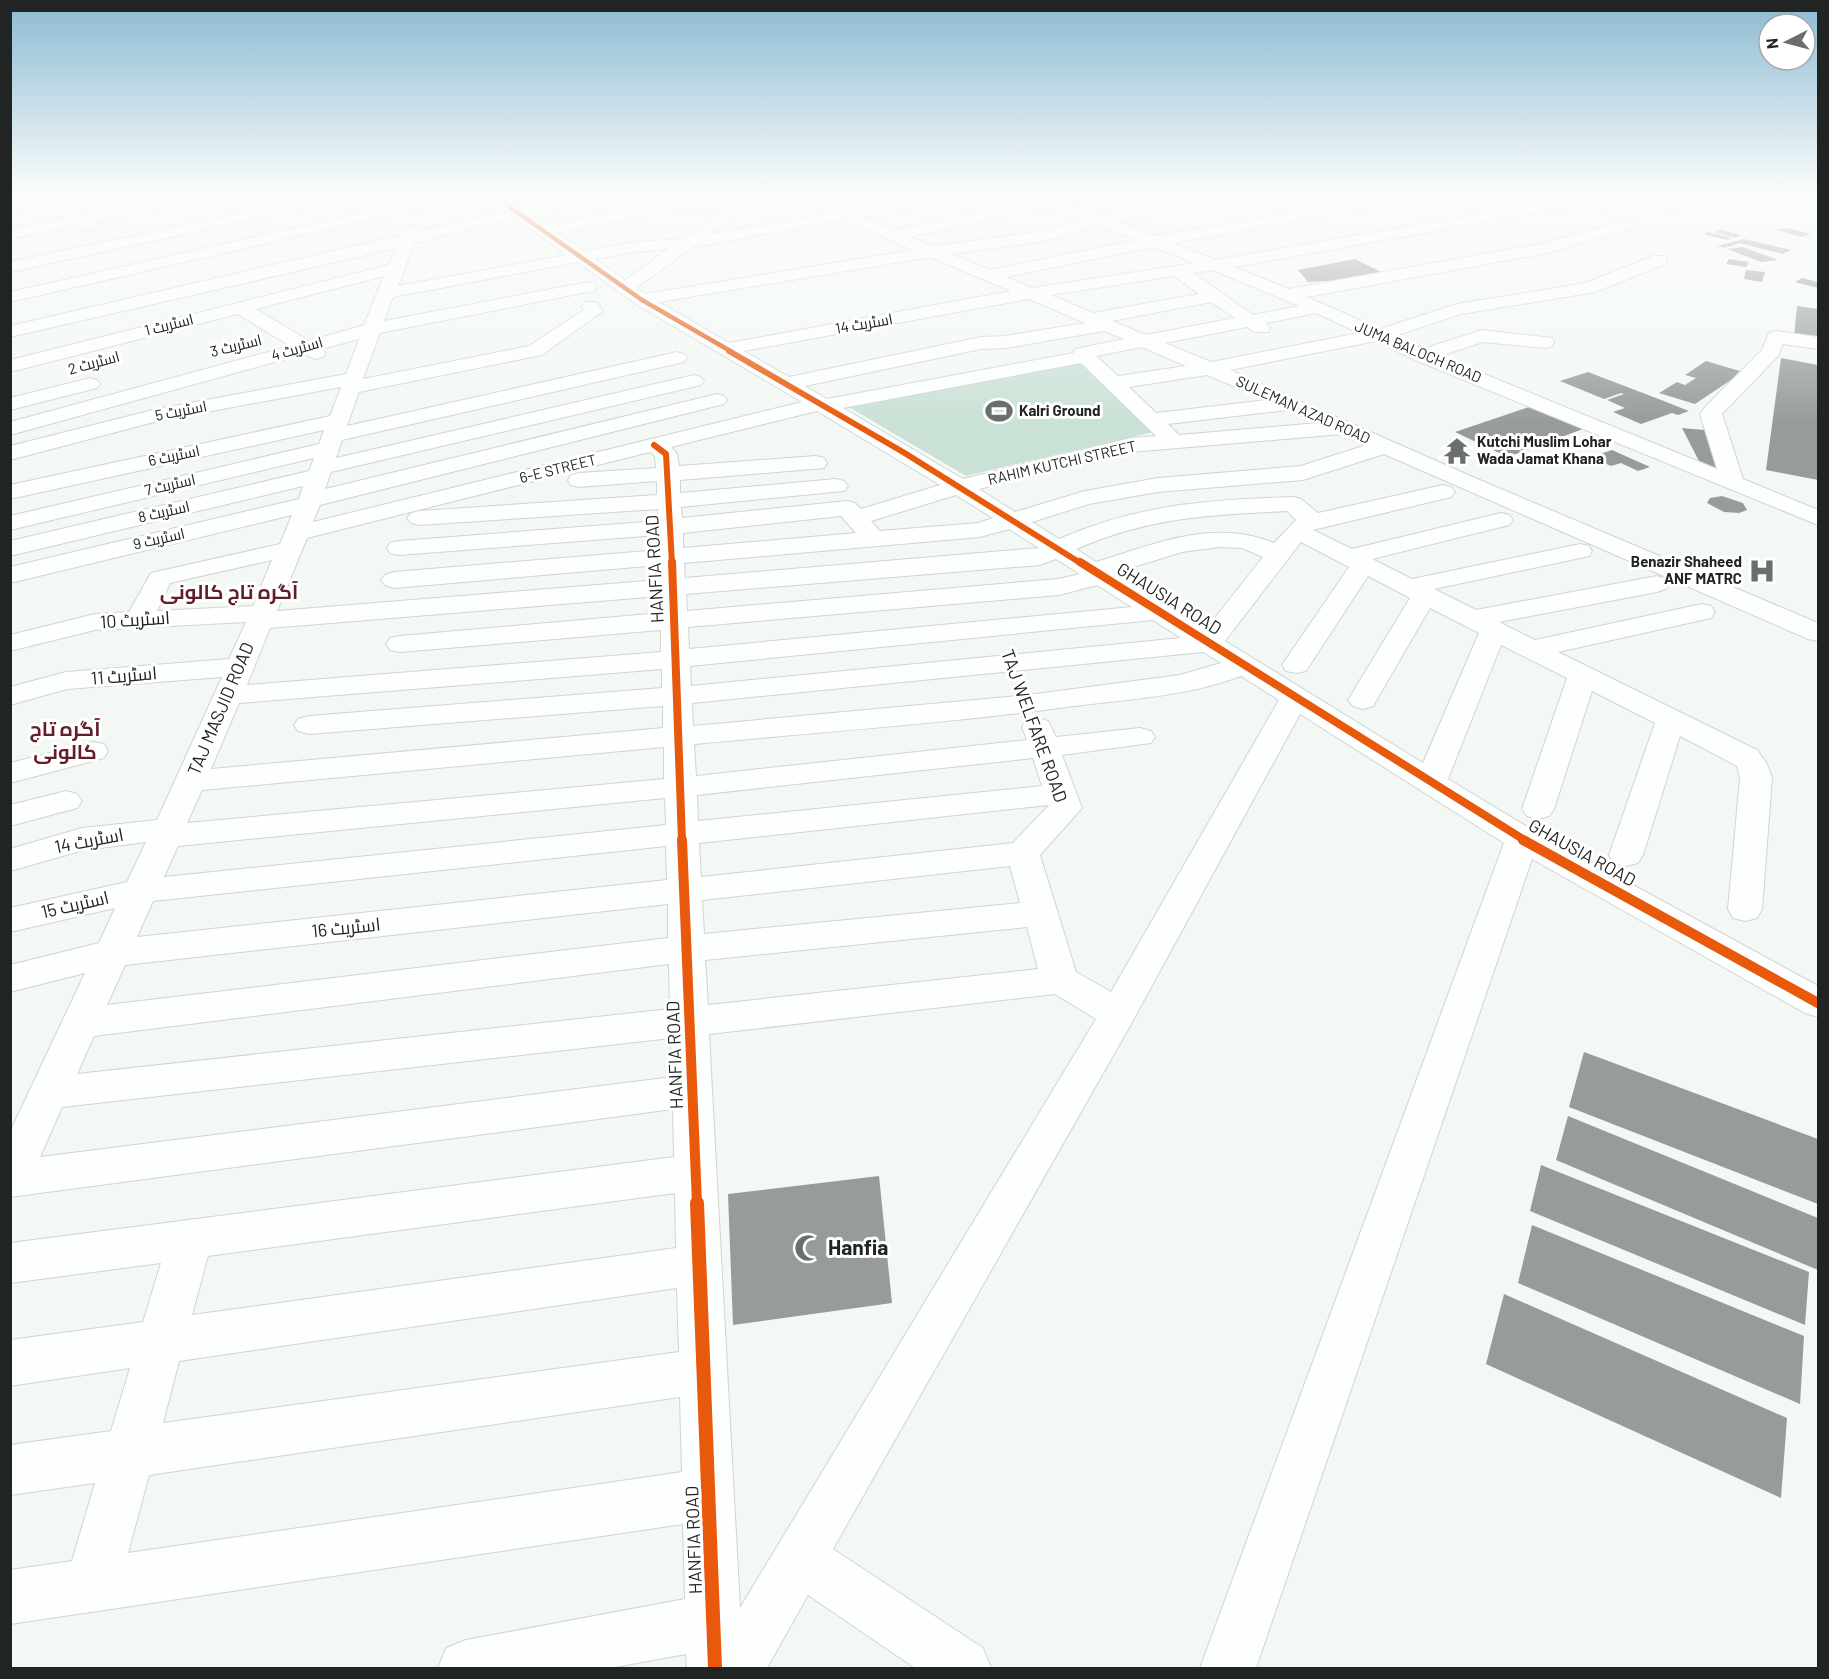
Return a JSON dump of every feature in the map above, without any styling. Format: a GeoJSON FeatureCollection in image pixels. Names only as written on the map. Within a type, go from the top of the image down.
{"type":"FeatureCollection","features":[{"type":"Feature","properties":{"kind":"street"},"geometry":{"type":"LineString","coordinates":[[10,282],[72,268]]}},
{"type":"Feature","properties":{"kind":"street"},"geometry":{"type":"LineString","coordinates":[[10,297],[138,268]]}},
{"type":"Feature","properties":{"kind":"street"},"geometry":{"type":"LineString","coordinates":[[152,268],[181,288]]}},
{"type":"Feature","properties":{"kind":"street"},"geometry":{"type":"LineString","coordinates":[[15,324],[267,268]]}},
{"type":"Feature","properties":{"kind":"street","name":"TAJ MASJID ROAD"},"geometry":{"type":"LineString","coordinates":[[10,1178],[240,667],[293,541],[398,268]]}},
{"type":"Feature","properties":{"kind":"street"},"geometry":{"type":"LineString","coordinates":[[389,287],[456,268]]}},
{"type":"Feature","properties":{"kind":"street","name":"اسٹریٹ 3"},"geometry":{"type":"LineString","coordinates":[[260,340],[283,334],[389,287],[510,268]]}},
{"type":"Feature","properties":{"kind":"street","name":"GHAUSIA ROAD"},"geometry":{"type":"LineString","coordinates":[[590,268],[635,290],[773,370],[822,405],[1057,548],[1243,665],[1295,681],[1431,782],[1530,824],[1818,1003]]}},
{"type":"Feature","properties":{"kind":"street"},"geometry":{"type":"LineString","coordinates":[[635,290],[656,268]]}},
{"type":"Feature","properties":{"kind":"street"},"geometry":{"type":"LineString","coordinates":[[557,313],[590,297],[757,268]]}},
{"type":"Feature","properties":{"kind":"street","name":"SULEMAN AZAD ROAD"},"geometry":{"type":"LineString","coordinates":[[952,268],[964,275],[1008,283],[1056,304],[1102,319],[1144,342],[1173,354],[1206,359],[1238,381],[1818,633]]}},
{"type":"Feature","properties":{"kind":"street"},"geometry":{"type":"LineString","coordinates":[[964,275],[990,268]]}},
{"type":"Feature","properties":{"kind":"street"},"geometry":{"type":"LineString","coordinates":[[1008,283],[1061,268]]}},
{"type":"Feature","properties":{"kind":"street"},"geometry":{"type":"LineString","coordinates":[[1008,283],[1121,268]]}},
{"type":"Feature","properties":{"kind":"street"},"geometry":{"type":"LineString","coordinates":[[1189,268],[1197,284],[1234,309],[1250,330],[1272,336],[1295,351]]}},
{"type":"Feature","properties":{"kind":"street","name":"JUMA BALOCH ROAD"},"geometry":{"type":"LineString","coordinates":[[1232,268],[1242,277],[1379,335],[1422,356],[1818,518]]}},
{"type":"Feature","properties":{"kind":"street"},"geometry":{"type":"LineString","coordinates":[[1286,295],[1434,268]]}},
{"type":"Feature","properties":{"kind":"street"},"geometry":{"type":"LineString","coordinates":[[1121,390],[1206,359],[1295,351],[1379,335],[1456,309],[1589,288],[1638,268]]}},
{"type":"Feature","properties":{"kind":"street"},"geometry":{"type":"LineString","coordinates":[[1129,295],[1274,271]]}},
{"type":"Feature","properties":{"kind":"street"},"geometry":{"type":"LineString","coordinates":[[635,290],[673,276]]}},
{"type":"Feature","properties":{"kind":"street","name":"اسٹریٹ 14"},"geometry":{"type":"LineString","coordinates":[[699,326],[1008,283]]}},
{"type":"Feature","properties":{"kind":"street","name":"اسٹریٹ 1"},"geometry":{"type":"LineString","coordinates":[[10,366],[239,307],[389,287]]}},
{"type":"Feature","properties":{"kind":"street","name":"اسٹریٹ 2"},"geometry":{"type":"LineString","coordinates":[[22,382],[389,287]]}},
{"type":"Feature","properties":{"kind":"street"},"geometry":{"type":"LineString","coordinates":[[773,370],[981,343],[1006,342],[1102,319],[1215,296]]}},
{"type":"Feature","properties":{"kind":"street"},"geometry":{"type":"LineString","coordinates":[[340,420],[518,355],[535,351],[594,311],[590,297]]}},
{"type":"Feature","properties":{"kind":"street","name":"اسٹریٹ 4"},"geometry":{"type":"LineString","coordinates":[[10,429],[307,347],[340,420],[590,297]]}},
{"type":"Feature","properties":{"kind":"street"},"geometry":{"type":"LineString","coordinates":[[969,323],[1000,314],[1056,304]]}},
{"type":"Feature","properties":{"kind":"street"},"geometry":{"type":"LineString","coordinates":[[239,307],[328,360],[340,420]]}},
{"type":"Feature","properties":{"kind":"street"},"geometry":{"type":"LineString","coordinates":[[1174,442],[1082,353],[1144,342],[1250,330],[1316,308]]}},
{"type":"Feature","properties":{"kind":"street"},"geometry":{"type":"LineString","coordinates":[[1102,319],[1234,309]]}},
{"type":"Feature","properties":{"kind":"street"},"geometry":{"type":"LineString","coordinates":[[1422,356],[1482,336],[1545,342]]}},
{"type":"Feature","properties":{"kind":"street"},"geometry":{"type":"LineString","coordinates":[[1733,483],[1711,414],[1712,411],[1771,352],[1776,337],[1818,343]]}},
{"type":"Feature","properties":{"kind":"street"},"geometry":{"type":"LineString","coordinates":[[340,420],[536,372],[635,351]]}},
{"type":"Feature","properties":{"kind":"street"},"geometry":{"type":"LineString","coordinates":[[1091,362],[1173,354]]}},
{"type":"Feature","properties":{"kind":"street"},"geometry":{"type":"LineString","coordinates":[[518,355],[598,429],[663,521],[974,563],[1040,557],[1057,548],[1124,524],[1161,514],[1212,507],[1293,504],[1305,526],[1356,560],[1746,757],[1755,772],[1746,909]]}},
{"type":"Feature","properties":{"kind":"street"},"geometry":{"type":"LineString","coordinates":[[340,420],[553,387],[677,358]]}},
{"type":"Feature","properties":{"kind":"street"},"geometry":{"type":"LineString","coordinates":[[139,406],[328,360]]}},
{"type":"Feature","properties":{"kind":"street","name":"6-E STREET"},"geometry":{"type":"LineString","coordinates":[[139,620],[160,578],[293,541],[393,509],[484,486],[663,521],[822,405],[1091,362]]}},
{"type":"Feature","properties":{"kind":"street"},"geometry":{"type":"LineString","coordinates":[[10,404],[112,378]]}},
{"type":"Feature","properties":{"kind":"street"},"geometry":{"type":"LineString","coordinates":[[340,420],[576,409],[694,381]]}},
{"type":"Feature","properties":{"kind":"street"},"geometry":{"type":"LineString","coordinates":[[1121,390],[1238,381]]}},
{"type":"Feature","properties":{"kind":"street"},"geometry":{"type":"LineString","coordinates":[[340,420],[598,429],[717,400]]}},
{"type":"Feature","properties":{"kind":"street"},"geometry":{"type":"LineString","coordinates":[[1152,420],[1290,403]]}},
{"type":"Feature","properties":{"kind":"street","name":"اسٹریٹ 5"},"geometry":{"type":"LineString","coordinates":[[10,453],[157,415],[340,420]]}},
{"type":"Feature","properties":{"kind":"street"},"geometry":{"type":"LineString","coordinates":[[102,429],[112,442],[224,418]]}},
{"type":"Feature","properties":{"kind":"street","name":"اسٹریٹ 6"},"geometry":{"type":"LineString","coordinates":[[10,492],[340,420]]}},
{"type":"Feature","properties":{"kind":"street","name":"اسٹریٹ 7"},"geometry":{"type":"LineString","coordinates":[[10,523],[340,420]]}},
{"type":"Feature","properties":{"kind":"street","name":"اسٹریٹ 8"},"geometry":{"type":"LineString","coordinates":[[10,549],[340,420]]}},
{"type":"Feature","properties":{"kind":"street","name":"اسٹریٹ 9"},"geometry":{"type":"LineString","coordinates":[[10,575],[340,420]]}},
{"type":"Feature","properties":{"kind":"street","name":"RAHIM KUTCHI STREET"},"geometry":{"type":"LineString","coordinates":[[856,518],[958,487],[1131,445],[1344,427]]}},
{"type":"Feature","properties":{"kind":"street"},"geometry":{"type":"LineString","coordinates":[[393,509],[403,520],[663,521],[874,539],[980,530],[1085,498],[1158,485],[1303,472],[1386,446]]}},
{"type":"Feature","properties":{"kind":"street"},"geometry":{"type":"LineString","coordinates":[[400,644],[663,521],[816,463]]}},
{"type":"Feature","properties":{"kind":"street"},"geometry":{"type":"LineString","coordinates":[[484,486],[663,521],[985,594],[1059,587],[1166,547],[1201,540],[1241,540],[1278,554]]}},
{"type":"Feature","properties":{"kind":"street"},"geometry":{"type":"LineString","coordinates":[[394,580],[836,486]]}},
{"type":"Feature","properties":{"kind":"street"},"geometry":{"type":"LineString","coordinates":[[228,695],[1012,663],[1209,643],[1278,554],[1305,526],[1443,492]]}},
{"type":"Feature","properties":{"kind":"street"},"geometry":{"type":"LineString","coordinates":[[399,548],[663,521],[847,508],[874,539]]}},
{"type":"Feature","properties":{"kind":"street"},"geometry":{"type":"LineString","coordinates":[[737,1668],[799,1557],[1118,1014],[1295,681],[1356,560],[1501,520]]}},
{"type":"Feature","properties":{"kind":"street","name":"اسٹریٹ 10"},"geometry":{"type":"LineString","coordinates":[[10,643],[95,622],[261,617],[663,521]]}},
{"type":"Feature","properties":{"kind":"street","name":"HANFIA ROAD"},"geometry":{"type":"LineString","coordinates":[[663,521],[679,737],[715,1645]]}},
{"type":"Feature","properties":{"kind":"street"},"geometry":{"type":"LineString","coordinates":[[1363,700],[1417,591],[1580,551]]}},
{"type":"Feature","properties":{"kind":"street","name":"TAJ WELFARE ROAD"},"geometry":{"type":"LineString","coordinates":[[974,563],[1066,808],[1023,853]]}},
{"type":"Feature","properties":{"kind":"street"},"geometry":{"type":"LineString","coordinates":[[1483,624],[1657,584]]}},
{"type":"Feature","properties":{"kind":"street"},"geometry":{"type":"LineString","coordinates":[[309,725],[676,678],[997,628],[1158,612]]}},
{"type":"Feature","properties":{"kind":"street"},"geometry":{"type":"LineString","coordinates":[[1533,650],[1702,612]]}},
{"type":"Feature","properties":{"kind":"street"},"geometry":{"type":"LineString","coordinates":[[1431,782],[1483,624]]}},
{"type":"Feature","properties":{"kind":"street"},"geometry":{"type":"LineString","coordinates":[[190,781],[1028,704],[1180,684],[1210,677],[1243,665]]}},
{"type":"Feature","properties":{"kind":"street","name":"اسٹریٹ 11"},"geometry":{"type":"LineString","coordinates":[[10,696],[66,681],[240,667]]}},
{"type":"Feature","properties":{"kind":"street"},"geometry":{"type":"LineString","coordinates":[[1228,1668],[1583,675]]}},
{"type":"Feature","properties":{"kind":"street"},"geometry":{"type":"LineString","coordinates":[[1626,855],[1671,718]]}},
{"type":"Feature","properties":{"kind":"street","name":"اسٹریٹ 14"},"geometry":{"type":"LineString","coordinates":[[10,860],[82,839],[681,787],[1140,737]]}},
{"type":"Feature","properties":{"kind":"street"},"geometry":{"type":"LineString","coordinates":[[10,773],[93,751]]}},
{"type":"Feature","properties":{"kind":"street","name":"اسٹریٹ 15"},"geometry":{"type":"LineString","coordinates":[[10,920],[139,891],[1061,794]]}},
{"type":"Feature","properties":{"kind":"street"},"geometry":{"type":"LineString","coordinates":[[10,816],[66,801]]}},
{"type":"Feature","properties":{"kind":"street"},"geometry":{"type":"LineString","coordinates":[[1023,853],[1060,980]]}},
{"type":"Feature","properties":{"kind":"street","name":"اسٹریٹ 16"},"geometry":{"type":"LineString","coordinates":[[10,980],[112,953],[685,892],[1023,853]]}},
{"type":"Feature","properties":{"kind":"street"},"geometry":{"type":"LineString","coordinates":[[80,1023],[687,949],[1040,913]]}},
{"type":"Feature","properties":{"kind":"street"},"geometry":{"type":"LineString","coordinates":[[48,1093],[1060,980],[1118,1014]]}},
{"type":"Feature","properties":{"kind":"street"},"geometry":{"type":"LineString","coordinates":[[10,1178],[693,1090]]}},
{"type":"Feature","properties":{"kind":"street"},"geometry":{"type":"LineString","coordinates":[[10,1263],[696,1172]]}},
{"type":"Feature","properties":{"kind":"street"},"geometry":{"type":"LineString","coordinates":[[92,1585],[190,1240]]}},
{"type":"Feature","properties":{"kind":"street"},"geometry":{"type":"LineString","coordinates":[[10,1363],[699,1265]]}},
{"type":"Feature","properties":{"kind":"street"},"geometry":{"type":"LineString","coordinates":[[10,1470],[704,1371]]}},
{"type":"Feature","properties":{"kind":"street"},"geometry":{"type":"LineString","coordinates":[[10,1597],[709,1494]]}},
{"type":"Feature","properties":{"kind":"street"},"geometry":{"type":"LineString","coordinates":[[799,1557],[963,1668]]}},
{"type":"Feature","properties":{"kind":"street"},"geometry":{"type":"LineString","coordinates":[[466,1668],[715,1645]]}},
{"type":"Feature","properties":{"kind":"green space","name":"Kalri Ground"},"geometry":{"type":"Polygon","coordinates":[[[1085,355],[1162,430],[966,476],[842,403],[1085,355]]]}},
{"type":"Feature","properties":{"kind":"building"},"geometry":{"type":"Polygon","coordinates":[[[1374,268],[1383,273],[1346,280],[1308,282],[1298,270],[1374,268]]]}},
{"type":"Feature","properties":{"kind":"building"},"geometry":{"type":"Polygon","coordinates":[[[1746,270],[1765,272],[1762,282],[1744,279],[1746,270]]]}},
{"type":"Feature","properties":{"kind":"building"},"geometry":{"type":"Polygon","coordinates":[[[1802,278],[1818,282],[1818,288],[1795,282],[1802,278]]]}},
{"type":"Feature","properties":{"kind":"building"},"geometry":{"type":"Polygon","coordinates":[[[1797,306],[1818,309],[1818,341],[1794,337],[1797,306]]]}},
{"type":"Feature","properties":{"kind":"building"},"geometry":{"type":"Polygon","coordinates":[[[1781,358],[1818,365],[1818,480],[1766,470],[1781,358]]]}},
{"type":"Feature","properties":{"kind":"building"},"geometry":{"type":"Polygon","coordinates":[[[1706,361],[1743,372],[1695,404],[1659,393],[1677,382],[1685,385],[1696,378],[1685,375],[1706,361]]]}},
{"type":"Feature","properties":{"kind":"building"},"geometry":{"type":"Polygon","coordinates":[[[1588,372],[1689,411],[1678,415],[1672,413],[1641,424],[1613,412],[1625,408],[1607,400],[1624,394],[1604,399],[1560,381],[1588,372]]]}},
{"type":"Feature","properties":{"kind":"building"},"geometry":{"type":"Polygon","coordinates":[[[1532,406],[1583,429],[1508,457],[1455,432],[1532,406]]]}},
{"type":"Feature","properties":{"kind":"building"},"geometry":{"type":"Polygon","coordinates":[[[1682,428],[1704,430],[1725,467],[1716,471],[1701,465],[1682,428]]]}},
{"type":"Feature","properties":{"kind":"building"},"geometry":{"type":"Polygon","coordinates":[[[1612,450],[1650,467],[1638,471],[1621,463],[1611,466],[1591,457],[1612,450]]]}},
{"type":"Feature","properties":{"kind":"building"},"geometry":{"type":"Polygon","coordinates":[[[1722,496],[1743,503],[1747,510],[1739,513],[1724,512],[1707,503],[1710,498],[1722,496]]]}},
{"type":"Feature","properties":{"kind":"building"},"geometry":{"type":"Polygon","coordinates":[[[1584,1052],[1818,1139],[1818,1204],[1569,1107],[1584,1052]]]}},
{"type":"Feature","properties":{"kind":"building"},"geometry":{"type":"Polygon","coordinates":[[[1568,1116],[1818,1218],[1818,1270],[1556,1160],[1568,1116]]]}},
{"type":"Feature","properties":{"kind":"building"},"geometry":{"type":"Polygon","coordinates":[[[1541,1165],[1809,1272],[1805,1325],[1530,1211],[1541,1165]]]}},
{"type":"Feature","properties":{"kind":"building","name":"Hanfia"},"geometry":{"type":"Polygon","coordinates":[[[879,1176],[892,1303],[733,1325],[728,1194],[879,1176]]]}},
{"type":"Feature","properties":{"kind":"building"},"geometry":{"type":"Polygon","coordinates":[[[1532,1225],[1804,1336],[1800,1404],[1518,1283],[1532,1225]]]}},
{"type":"Feature","properties":{"kind":"building"},"geometry":{"type":"Polygon","coordinates":[[[1504,1294],[1787,1418],[1781,1498],[1486,1364],[1504,1294]]]}},
{"type":"Feature","properties":{"kind":"cycle path"},"geometry":{"type":"LineString","coordinates":[[597,268],[642,300],[903,452],[1522,839],[1818,1003]]}},
{"type":"Feature","properties":{"kind":"cycle path"},"geometry":{"type":"LineString","coordinates":[[654,445],[666,454],[668,473],[715,1668]]}},
{"type":"Feature","properties":{"kind":"place","name":"Kalri Ground"},"geometry":{"type":"Point","coordinates":[999,411]}},
{"type":"Feature","properties":{"kind":"place","name":"Kutchi Muslim Lohar Wada Jamat Khana"},"geometry":{"type":"Point","coordinates":[1457,451]}},
{"type":"Feature","properties":{"kind":"place","name":"Benazir Shaheed ANF MATRC"},"geometry":{"type":"Point","coordinates":[1762,571]}},
{"type":"Feature","properties":{"kind":"place","name":"Hanfia"},"geometry":{"type":"Point","coordinates":[808,1248]}},
{"type":"Feature","properties":{"kind":"district","name":"آگرہ تاج کالونی"},"geometry":{"type":"Point","coordinates":[229,592]}},
{"type":"Feature","properties":{"kind":"district","name":"آگرہ تاج کالونی"},"geometry":{"type":"Point","coordinates":[65,740]}}]}
